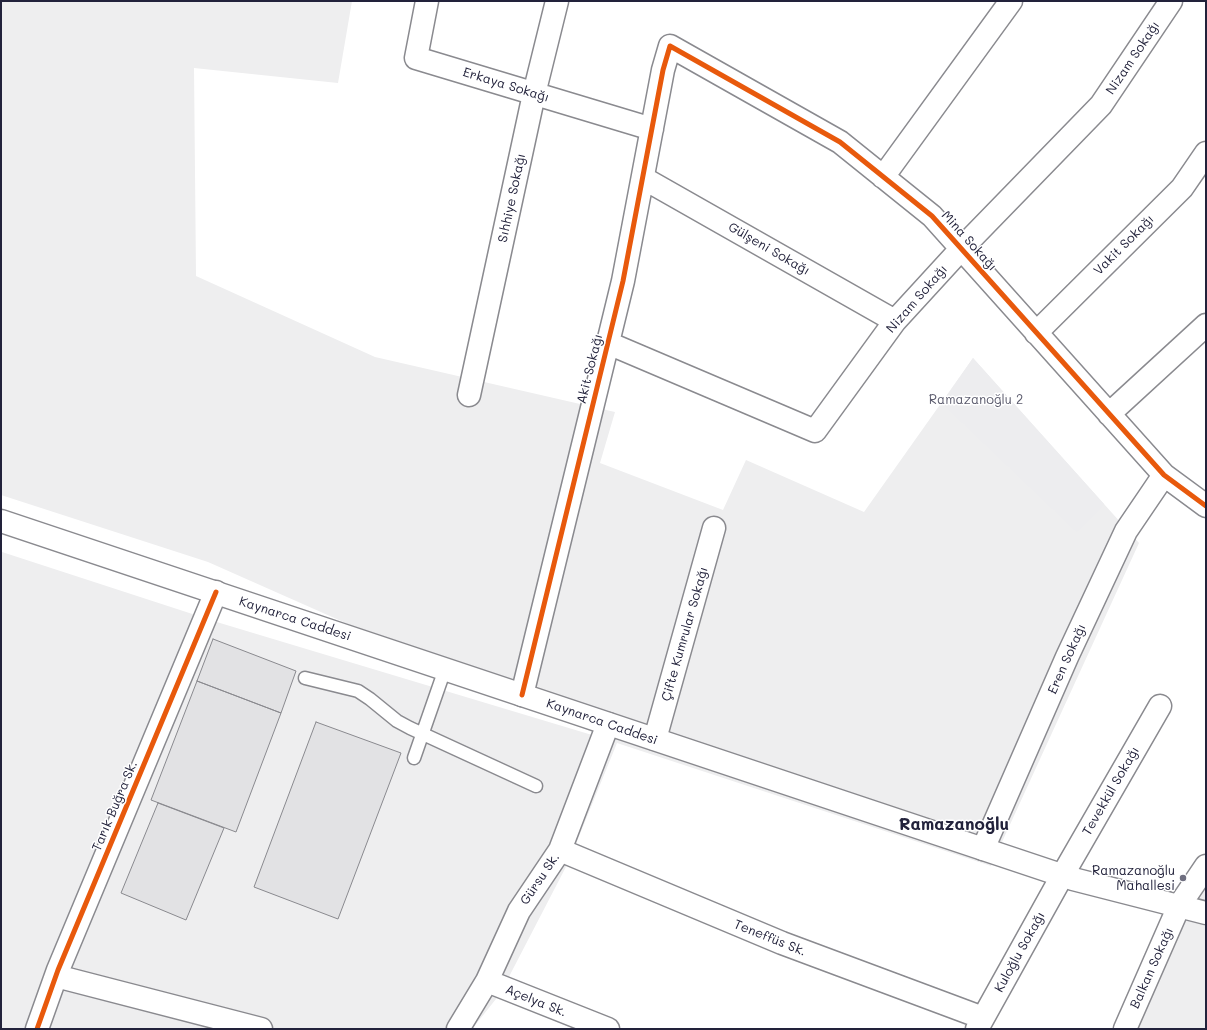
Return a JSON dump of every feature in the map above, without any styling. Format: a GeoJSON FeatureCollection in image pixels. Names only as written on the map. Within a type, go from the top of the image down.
{"type":"FeatureCollection","features":[{"type":"Feature","properties":{"kind":"street","name":"Erkaya Sokağı"},"geometry":{"type":"LineString","coordinates":[[427,1],[416,58],[652,130]]}},
{"type":"Feature","properties":{"kind":"street","name":"Sıhhiye Sokağı"},"geometry":{"type":"LineString","coordinates":[[469,396],[534,94],[557,1]]}},
{"type":"Feature","properties":{"kind":"street"},"geometry":{"type":"LineString","coordinates":[[883,177],[1011,1]]}},
{"type":"Feature","properties":{"kind":"street","name":"Nizam Sokağı"},"geometry":{"type":"LineString","coordinates":[[608,343],[815,432],[895,321],[961,249],[1101,105],[1171,1]]}},
{"type":"Feature","properties":{"kind":"street","name":"Mina Sokağı"},"geometry":{"type":"LineString","coordinates":[[670,46],[840,142],[932,216],[1164,475],[1206,506]]}},
{"type":"Feature","properties":{"kind":"street","name":"Akit Sokağı"},"geometry":{"type":"LineString","coordinates":[[522,694],[623,281],[663,70],[670,46]]}},
{"type":"Feature","properties":{"kind":"street","name":"Vakit Sokağı"},"geometry":{"type":"LineString","coordinates":[[1036,333],[1182,188],[1206,153]]}},
{"type":"Feature","properties":{"kind":"street","name":"Gülşeni Sokağı"},"geometry":{"type":"LineString","coordinates":[[643,178],[895,321]]}},
{"type":"Feature","properties":{"kind":"street"},"geometry":{"type":"LineString","coordinates":[[1109,414],[1206,325]]}},
{"type":"Feature","properties":{"kind":"street","name":"Eren Sokağı"},"geometry":{"type":"LineString","coordinates":[[983,849],[1067,657],[1126,531],[1164,475]]}},
{"type":"Feature","properties":{"kind":"street","name":"Kaynarca Caddesi"},"geometry":{"type":"LineString","coordinates":[[1,521],[522,694],[1062,876],[1206,913]]}},
{"type":"Feature","properties":{"kind":"street","name":"Çifte Kumrular Sokağı"},"geometry":{"type":"LineString","coordinates":[[655,739],[714,528]]}},
{"type":"Feature","properties":{"kind":"street","name":"Tarık Buğra Sk."},"geometry":{"type":"LineString","coordinates":[[37,1029],[56,976],[216,592]]}},
{"type":"Feature","properties":{"kind":"street","name":"Tevekkül Sokağı"},"geometry":{"type":"LineString","coordinates":[[1062,876],[1160,706]]}},
{"type":"Feature","properties":{"kind":"street","name":"Gürsu Sk."},"geometry":{"type":"LineString","coordinates":[[458,1029],[487,981],[519,911],[560,850],[608,724]]}},
{"type":"Feature","properties":{"kind":"street","name":"Teneffüs Sk."},"geometry":{"type":"LineString","coordinates":[[560,850],[782,943],[980,1023]]}},
{"type":"Feature","properties":{"kind":"street","name":"Balkan Sokağı"},"geometry":{"type":"LineString","coordinates":[[1125,1029],[1179,906],[1206,866]]}},
{"type":"Feature","properties":{"kind":"street","name":"Kuloğlu Sokağı"},"geometry":{"type":"LineString","coordinates":[[980,1023],[1062,876]]}},
{"type":"Feature","properties":{"kind":"street"},"geometry":{"type":"LineString","coordinates":[[56,976],[261,1029]]}},
{"type":"Feature","properties":{"kind":"street","name":"Açelya Sk."},"geometry":{"type":"LineString","coordinates":[[487,981],[608,1029]]}},
{"type":"Feature","properties":{"kind":"lane"},"geometry":{"type":"LineString","coordinates":[[414,758],[445,669]]}},
{"type":"Feature","properties":{"kind":"lane"},"geometry":{"type":"LineString","coordinates":[[306,678],[358,691],[397,721],[536,786]]}},
{"type":"Feature","properties":{"kind":"shaded area"},"geometry":{"type":"Polygon","coordinates":[[[1,1],[352,1],[338,83],[194,68],[196,276],[375,357],[615,412],[600,463],[723,510],[746,460],[864,512],[973,358],[1139,543],[991,866],[617,743],[569,861],[500,994],[472,1029],[1,1029],[2,552],[220,623],[612,741],[208,562],[1,495],[1,1]]]}},
{"type":"Feature","properties":{"kind":"shaded area"},"geometry":{"type":"Polygon","coordinates":[[[1187,873],[1206,877],[1206,1029],[1118,1029],[1187,873]]]}},
{"type":"Feature","properties":{"kind":"green space","name":"Ramazanoğlu 2"},"geometry":{"type":"Polygon","coordinates":[[[973,358],[1104,504],[1077,532],[942,403],[973,358]]]}},
{"type":"Feature","properties":{"kind":"building"},"geometry":{"type":"Polygon","coordinates":[[[213,639],[296,671],[281,713],[197,681],[213,639]]]}},
{"type":"Feature","properties":{"kind":"building"},"geometry":{"type":"Polygon","coordinates":[[[197,681],[281,713],[236,832],[151,800],[197,681]]]}},
{"type":"Feature","properties":{"kind":"building"},"geometry":{"type":"Polygon","coordinates":[[[316,722],[401,753],[338,919],[254,887],[316,722]]]}},
{"type":"Feature","properties":{"kind":"building"},"geometry":{"type":"Polygon","coordinates":[[[158,803],[224,828],[186,920],[121,893],[158,803]]]}},
{"type":"Feature","properties":{"kind":"cycle path"},"geometry":{"type":"LineString","coordinates":[[522,695],[623,281],[663,70],[670,46],[840,142],[932,216],[1164,475],[1206,506]]}},
{"type":"Feature","properties":{"kind":"cycle path"},"geometry":{"type":"LineString","coordinates":[[37,1029],[58,970],[216,592]]}},
{"type":"Feature","properties":{"kind":"place","name":"Ramazanoğlu Mahallesi"},"geometry":{"type":"Point","coordinates":[1183,878]}},
{"type":"Feature","properties":{"kind":"district","name":"Ramazanoğlu"},"geometry":{"type":"Point","coordinates":[954,825]}}]}
